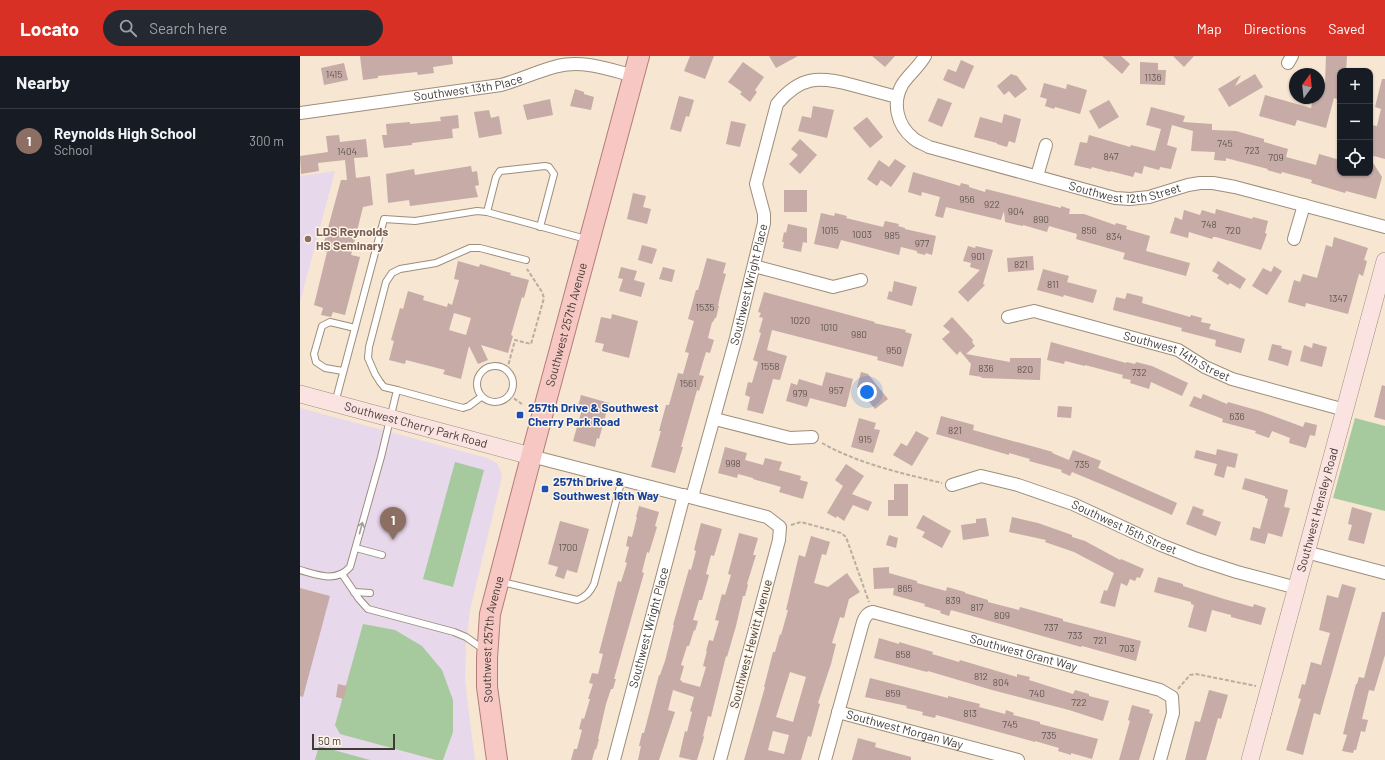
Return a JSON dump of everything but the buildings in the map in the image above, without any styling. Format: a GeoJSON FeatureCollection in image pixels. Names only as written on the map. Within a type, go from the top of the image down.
{"type":"FeatureCollection","features":[{"type":"Feature","properties":{"kind":"main road","name":"Southwest 257th Avenue"},"geometry":{"type":"LineString","coordinates":[[497,760],[487,687],[487,651],[490,614],[639,56]]}},
{"type":"Feature","properties":{"kind":"street"},"geometry":{"type":"LineString","coordinates":[[897,97],[902,85],[925,56]]}},
{"type":"Feature","properties":{"kind":"street","name":"Southwest 13th Place"},"geometry":{"type":"LineString","coordinates":[[300,113],[501,85],[519,80],[555,66],[580,64],[592,65],[634,76]]}},
{"type":"Feature","properties":{"kind":"street","name":"Southwest Wright Place"},"geometry":{"type":"LineString","coordinates":[[614,760],[688,496],[715,419],[754,266],[764,223],[764,214],[756,184],[777,104],[785,94],[801,84],[807,81],[820,79],[832,80],[897,97]]}},
{"type":"Feature","properties":{"kind":"street","name":"Southwest 12th Street"},"geometry":{"type":"LineString","coordinates":[[897,97],[896,114],[903,128],[913,138],[929,148],[1038,176],[1115,198],[1130,199],[1150,197],[1188,185],[1213,183],[1235,187],[1385,227]]}},
{"type":"Feature","properties":{"kind":"street"},"geometry":{"type":"LineString","coordinates":[[1038,176],[1046,145]]}},
{"type":"Feature","properties":{"kind":"street"},"geometry":{"type":"LineString","coordinates":[[1294,238],[1304,205]]}},
{"type":"Feature","properties":{"kind":"street","name":"Southwest Hensley Road"},"geometry":{"type":"LineString","coordinates":[[1250,760],[1385,261]]}},
{"type":"Feature","properties":{"kind":"street"},"geometry":{"type":"LineString","coordinates":[[754,266],[833,287],[861,280]]}},
{"type":"Feature","properties":{"kind":"street","name":"Southwest 14th Street"},"geometry":{"type":"LineString","coordinates":[[1008,317],[1034,312],[1178,350],[1206,367],[1232,378],[1345,410]]}},
{"type":"Feature","properties":{"kind":"street","name":"Southwest Cherry Park Road"},"geometry":{"type":"LineString","coordinates":[[300,394],[531,456]]}},
{"type":"Feature","properties":{"kind":"street"},"geometry":{"type":"LineString","coordinates":[[715,419],[790,438],[812,437]]}},
{"type":"Feature","properties":{"kind":"street"},"geometry":{"type":"LineString","coordinates":[[531,456],[767,517],[780,527]]}},
{"type":"Feature","properties":{"kind":"street","name":"Southwest 15th Street"},"geometry":{"type":"LineString","coordinates":[[952,485],[981,476],[1018,485],[1073,504],[1161,545],[1197,559],[1237,572],[1296,588]]}},
{"type":"Feature","properties":{"kind":"street","name":"Southwest Hewitt Avenue"},"geometry":{"type":"LineString","coordinates":[[720,760],[778,540],[780,527]]}},
{"type":"Feature","properties":{"kind":"street"},"geometry":{"type":"LineString","coordinates":[[1306,552],[1385,573]]}},
{"type":"Feature","properties":{"kind":"street"},"geometry":{"type":"LineString","coordinates":[[825,760],[863,622],[866,616],[873,612]]}},
{"type":"Feature","properties":{"kind":"street","name":"Southwest Grant Way"},"geometry":{"type":"LineString","coordinates":[[873,612],[1160,690],[1172,698]]}},
{"type":"Feature","properties":{"kind":"street"},"geometry":{"type":"LineString","coordinates":[[1160,760],[1173,714],[1172,698]]}},
{"type":"Feature","properties":{"kind":"street","name":"Southwest Morgan Way"},"geometry":{"type":"LineString","coordinates":[[838,712],[1018,760]]}},
{"type":"Feature","properties":{"kind":"lane"},"geometry":{"type":"LineString","coordinates":[[488,212],[496,177],[500,171],[545,166],[550,167],[554,174],[540,227]]}},
{"type":"Feature","properties":{"kind":"lane"},"geometry":{"type":"LineString","coordinates":[[334,403],[384,219],[415,221],[478,210],[590,240]]}},
{"type":"Feature","properties":{"kind":"lane"},"geometry":{"type":"LineString","coordinates":[[481,397],[469,406],[463,408],[384,387],[375,374],[368,358],[369,347],[386,282],[392,273],[400,269],[436,263],[470,248],[480,248],[526,260]]}},
{"type":"Feature","properties":{"kind":"lane"},"geometry":{"type":"LineString","coordinates":[[343,372],[325,368],[316,362],[314,354],[322,326],[330,322],[355,328]]}},
{"type":"Feature","properties":{"kind":"lane"},"geometry":{"type":"LineString","coordinates":[[490,366],[502,367],[507,370],[511,375],[513,385],[510,396],[501,402],[491,402],[481,397],[476,389],[476,379],[480,372],[490,366]]}},
{"type":"Feature","properties":{"kind":"lane"},"geometry":{"type":"LineString","coordinates":[[300,570],[331,578],[342,574],[350,567],[397,390]]}},
{"type":"Feature","properties":{"kind":"lane"},"geometry":{"type":"LineString","coordinates":[[498,581],[577,600],[582,599],[588,594],[594,584],[622,479]]}},
{"type":"Feature","properties":{"kind":"lane"},"geometry":{"type":"LineString","coordinates":[[356,548],[382,555]]}},
{"type":"Feature","properties":{"kind":"lane"},"geometry":{"type":"LineString","coordinates":[[342,574],[362,604],[373,611],[454,632],[466,637],[487,651]]}},
{"type":"Feature","properties":{"kind":"lane"},"geometry":{"type":"LineString","coordinates":[[354,592],[370,593]]}},
{"type":"Feature","properties":{"kind":"path"},"geometry":{"type":"LineString","coordinates":[[507,370],[516,340],[531,344],[544,298],[542,292],[527,268],[524,267],[526,260]]}},
{"type":"Feature","properties":{"kind":"path"},"geometry":{"type":"LineString","coordinates":[[510,396],[522,404]]}},
{"type":"Feature","properties":{"kind":"path"},"geometry":{"type":"LineString","coordinates":[[812,437],[833,449],[878,467],[952,485]]}},
{"type":"Feature","properties":{"kind":"path"},"geometry":{"type":"LineString","coordinates":[[780,527],[802,522],[841,532],[846,537],[873,612]]}},
{"type":"Feature","properties":{"kind":"path"},"geometry":{"type":"LineString","coordinates":[[1172,698],[1190,675],[1196,674],[1269,688]]}},
{"type":"Feature","properties":{"kind":"shaded area","name":"LDS Reynolds HS Seminary"},"geometry":{"type":"Polygon","coordinates":[[[335,171],[300,302],[300,176],[335,171]]]}},
{"type":"Feature","properties":{"kind":"shaded area"},"geometry":{"type":"Polygon","coordinates":[[[300,408],[487,458],[497,463],[502,475],[470,610],[466,644],[465,679],[475,760],[300,760],[300,408]]]}},
{"type":"Feature","properties":{"kind":"green space"},"geometry":{"type":"Polygon","coordinates":[[[1355,418],[1385,426],[1385,511],[1333,498],[1355,418]]]}},
{"type":"Feature","properties":{"kind":"green space"},"geometry":{"type":"Polygon","coordinates":[[[455,462],[484,470],[453,587],[423,579],[455,462]]]}},
{"type":"Feature","properties":{"kind":"green space"},"geometry":{"type":"Polygon","coordinates":[[[363,624],[395,630],[422,646],[442,670],[453,700],[453,732],[443,760],[436,760],[340,734],[335,725],[363,624]]]}},
{"type":"Feature","properties":{"kind":"green space"},"geometry":{"type":"Polygon","coordinates":[[[319,746],[370,760],[315,760],[319,746]]]}},
{"type":"Feature","properties":{"kind":"place","name":"LDS Reynolds HS Seminary"},"geometry":{"type":"Point","coordinates":[308,239]}},
{"type":"Feature","properties":{"kind":"place","name":"257th Drive & Southwest Cherry Park Road"},"geometry":{"type":"Point","coordinates":[520,415]}},
{"type":"Feature","properties":{"kind":"place","name":"257th Drive & Southwest 16th Way"},"geometry":{"type":"Point","coordinates":[545,489]}},
{"type":"Feature","properties":{"kind":"place","name":"Reynolds High School"},"geometry":{"type":"Point","coordinates":[393,540]}}]}
